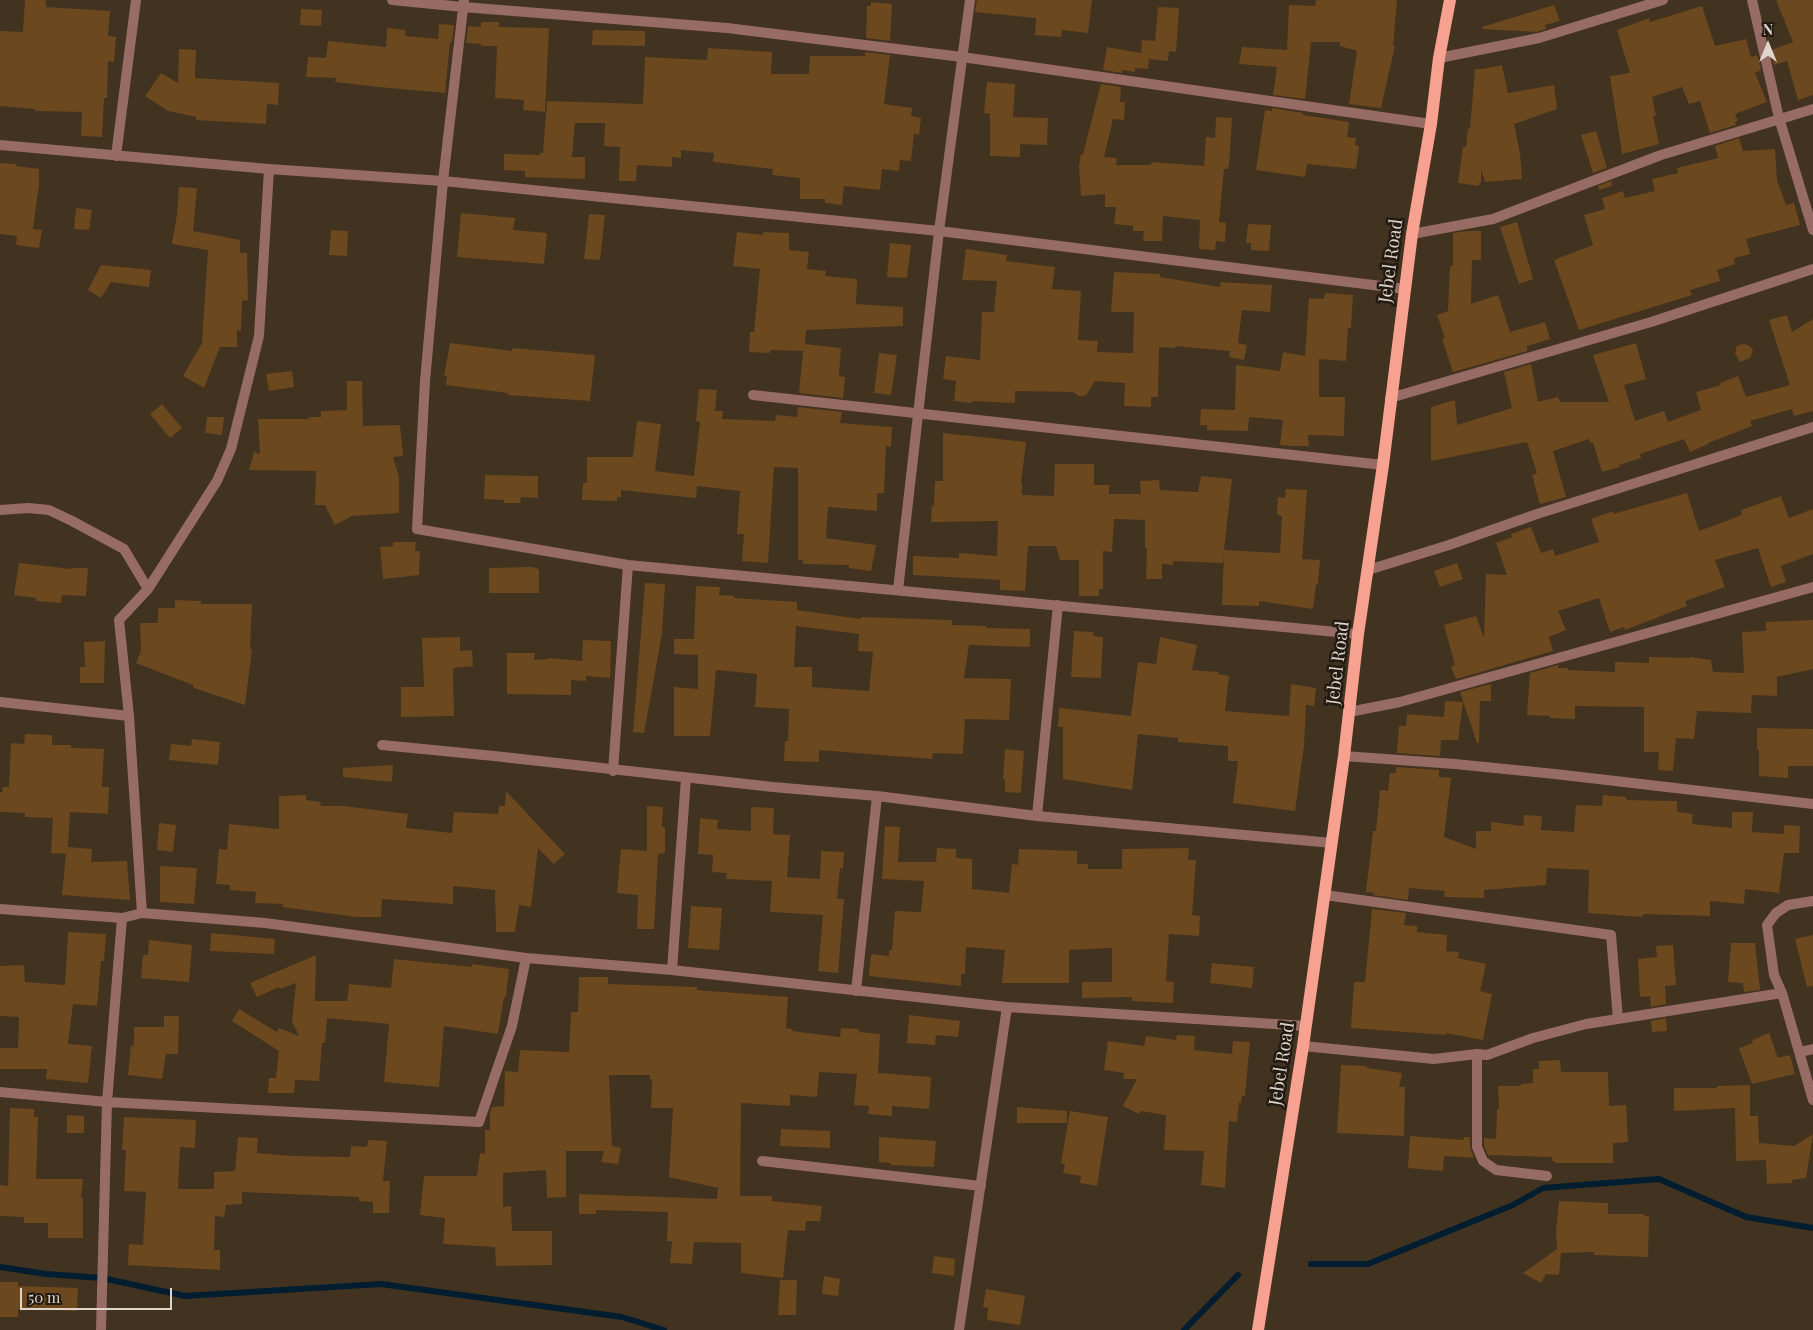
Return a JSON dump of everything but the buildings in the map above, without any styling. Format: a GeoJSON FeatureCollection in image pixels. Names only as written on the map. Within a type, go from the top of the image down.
{"type":"FeatureCollection","features":[{"type":"Feature","properties":{"kind":"main road","name":"Jebel Road"},"geometry":{"type":"LineString","coordinates":[[1258,1330],[1304,1046],[1344,756],[1358,634],[1383,465],[1412,234],[1439,58],[1450,0]]}},
{"type":"Feature","properties":{"kind":"street"},"geometry":{"type":"LineString","coordinates":[[116,156],[136,0]]}},
{"type":"Feature","properties":{"kind":"street"},"geometry":{"type":"LineString","coordinates":[[392,0],[464,4],[727,28],[962,57],[1430,124]]}},
{"type":"Feature","properties":{"kind":"street"},"geometry":{"type":"LineString","coordinates":[[898,590],[939,231],[970,0]]}},
{"type":"Feature","properties":{"kind":"street"},"geometry":{"type":"LineString","coordinates":[[1439,58],[1539,38],[1663,0]]}},
{"type":"Feature","properties":{"kind":"street"},"geometry":{"type":"LineString","coordinates":[[1752,0],[1779,118],[1813,230]]}},
{"type":"Feature","properties":{"kind":"street"},"geometry":{"type":"LineString","coordinates":[[464,4],[443,182],[425,381],[417,529],[628,564],[1358,634]]}},
{"type":"Feature","properties":{"kind":"street"},"geometry":{"type":"LineString","coordinates":[[1412,234],[1493,219],[1661,155],[1813,109]]}},
{"type":"Feature","properties":{"kind":"street"},"geometry":{"type":"LineString","coordinates":[[0,145],[269,169],[443,182],[939,231],[1405,289]]}},
{"type":"Feature","properties":{"kind":"street"},"geometry":{"type":"LineString","coordinates":[[142,913],[129,716],[119,620],[148,589],[217,481],[231,449],[259,336],[269,169]]}},
{"type":"Feature","properties":{"kind":"street"},"geometry":{"type":"LineString","coordinates":[[1390,398],[1651,322],[1813,269]]}},
{"type":"Feature","properties":{"kind":"street"},"geometry":{"type":"LineString","coordinates":[[753,394],[1383,465]]}},
{"type":"Feature","properties":{"kind":"street"},"geometry":{"type":"LineString","coordinates":[[1368,570],[1449,545],[1537,514],[1813,428]]}},
{"type":"Feature","properties":{"kind":"street"},"geometry":{"type":"LineString","coordinates":[[0,510],[28,508],[49,510],[81,526],[124,549],[148,589]]}},
{"type":"Feature","properties":{"kind":"street"},"geometry":{"type":"LineString","coordinates":[[614,770],[628,564]]}},
{"type":"Feature","properties":{"kind":"street"},"geometry":{"type":"LineString","coordinates":[[1349,712],[1400,702],[1813,587]]}},
{"type":"Feature","properties":{"kind":"street"},"geometry":{"type":"LineString","coordinates":[[1036,816],[1058,605]]}},
{"type":"Feature","properties":{"kind":"street"},"geometry":{"type":"LineString","coordinates":[[0,702],[129,716]]}},
{"type":"Feature","properties":{"kind":"street"},"geometry":{"type":"LineString","coordinates":[[382,745],[686,778],[877,796],[1036,816],[1332,843]]}},
{"type":"Feature","properties":{"kind":"street"},"geometry":{"type":"LineString","coordinates":[[1344,756],[1555,774],[1813,804]]}},
{"type":"Feature","properties":{"kind":"street"},"geometry":{"type":"LineString","coordinates":[[672,970],[686,778]]}},
{"type":"Feature","properties":{"kind":"street"},"geometry":{"type":"LineString","coordinates":[[856,991],[877,796]]}},
{"type":"Feature","properties":{"kind":"street"},"geometry":{"type":"LineString","coordinates":[[1325,895],[1611,935],[1618,1019]]}},
{"type":"Feature","properties":{"kind":"street"},"geometry":{"type":"LineString","coordinates":[[1813,901],[1788,905],[1776,913],[1767,925],[1774,975],[1782,993],[1813,1100]]}},
{"type":"Feature","properties":{"kind":"street"},"geometry":{"type":"LineString","coordinates":[[0,909],[122,918],[142,913],[265,923],[526,958],[672,970],[1007,1007],[1306,1026]]}},
{"type":"Feature","properties":{"kind":"street"},"geometry":{"type":"LineString","coordinates":[[101,1330],[107,1102],[122,918]]}},
{"type":"Feature","properties":{"kind":"street"},"geometry":{"type":"LineString","coordinates":[[0,1092],[107,1102],[479,1122],[512,1026],[526,958]]}},
{"type":"Feature","properties":{"kind":"street"},"geometry":{"type":"LineString","coordinates":[[1304,1046],[1434,1059],[1477,1054],[1487,1055],[1533,1038],[1586,1024],[1782,993]]}},
{"type":"Feature","properties":{"kind":"street"},"geometry":{"type":"LineString","coordinates":[[960,1330],[1007,1007]]}},
{"type":"Feature","properties":{"kind":"street"},"geometry":{"type":"LineString","coordinates":[[1800,1052],[1813,1049]]}},
{"type":"Feature","properties":{"kind":"street"},"geometry":{"type":"LineString","coordinates":[[1477,1054],[1477,1146],[1483,1161],[1496,1170],[1547,1176]]}},
{"type":"Feature","properties":{"kind":"street"},"geometry":{"type":"LineString","coordinates":[[762,1161],[981,1186]]}},
{"type":"Feature","properties":{"kind":"waterway"},"geometry":{"type":"LineString","coordinates":[[1311,1264],[1368,1264],[1513,1205],[1543,1188],[1659,1179],[1746,1217],[1813,1228]]}},
{"type":"Feature","properties":{"kind":"waterway"},"geometry":{"type":"LineString","coordinates":[[0,1267],[46,1274],[102,1278],[185,1296],[381,1284],[622,1317],[664,1330]]}},
{"type":"Feature","properties":{"kind":"waterway"},"geometry":{"type":"LineString","coordinates":[[1184,1330],[1238,1275]]}}]}
